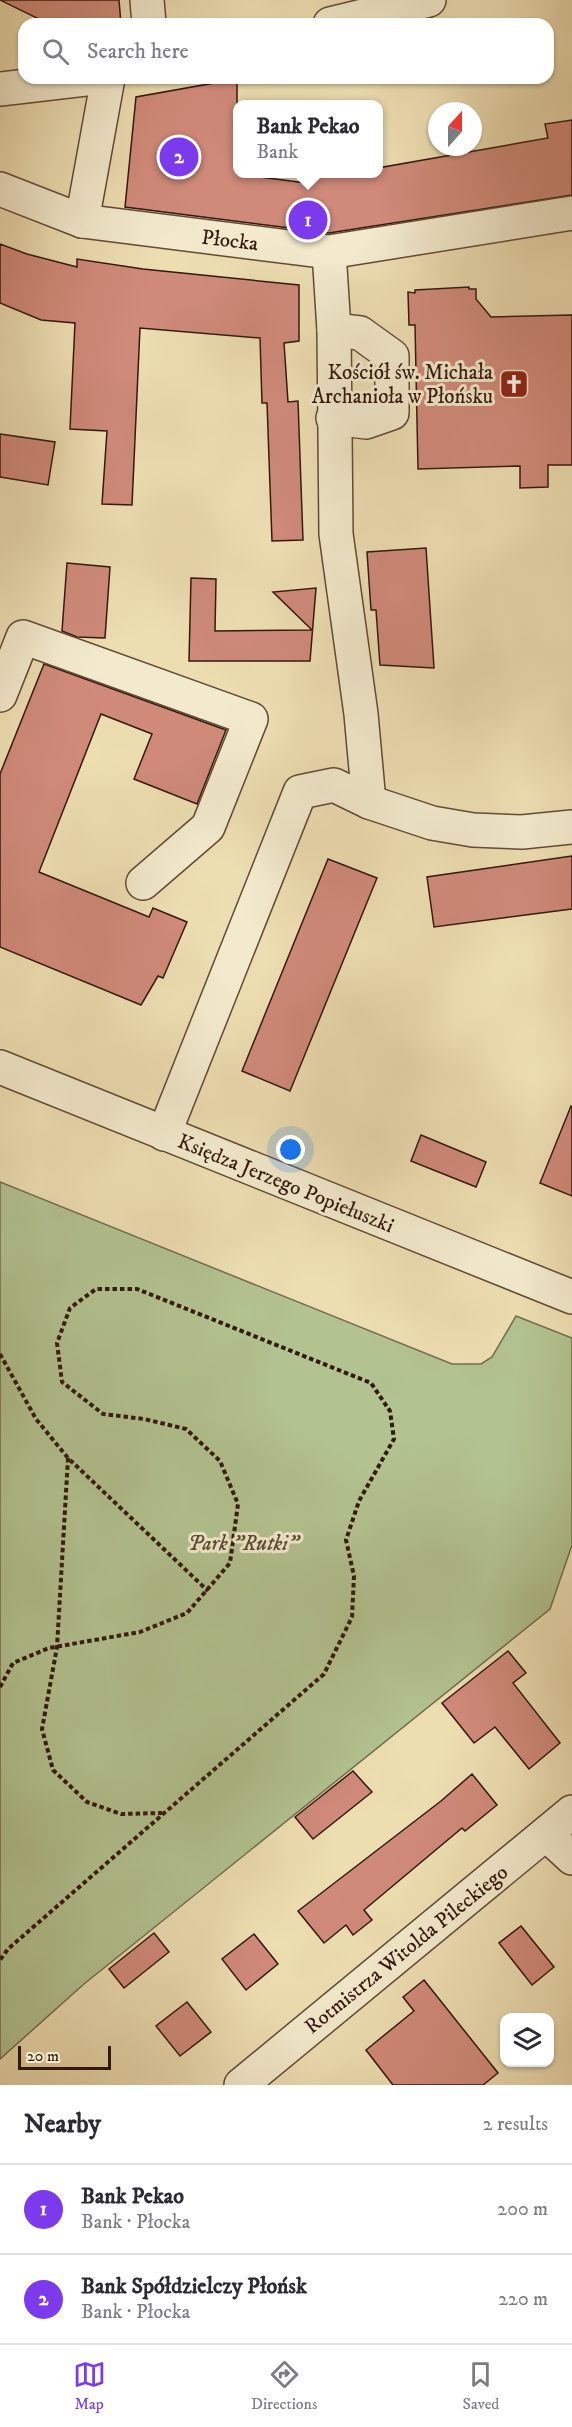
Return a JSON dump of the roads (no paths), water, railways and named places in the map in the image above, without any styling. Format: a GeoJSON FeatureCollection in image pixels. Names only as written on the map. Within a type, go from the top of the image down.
{"type":"FeatureCollection","features":[{"type":"Feature","properties":{"kind":"street"},"geometry":{"type":"LineString","coordinates":[[147,0],[148,18]]}},
{"type":"Feature","properties":{"kind":"street"},"geometry":{"type":"LineString","coordinates":[[355,18],[429,0]]}},
{"type":"Feature","properties":{"kind":"street"},"geometry":{"type":"LineString","coordinates":[[0,89],[43,84]]}},
{"type":"Feature","properties":{"kind":"street"},"geometry":{"type":"LineString","coordinates":[[82,221],[107,84]]}},
{"type":"Feature","properties":{"kind":"street","name":"Płocka"},"geometry":{"type":"LineString","coordinates":[[0,189],[82,221],[329,252],[572,213]]}},
{"type":"Feature","properties":{"kind":"street"},"geometry":{"type":"LineString","coordinates":[[329,252],[334,330],[333,418],[336,534],[361,714],[369,802]]}},
{"type":"Feature","properties":{"kind":"street"},"geometry":{"type":"LineString","coordinates":[[333,418],[366,422],[393,413],[392,356],[360,333],[334,330]]}},
{"type":"Feature","properties":{"kind":"street"},"geometry":{"type":"LineString","coordinates":[[0,695],[23,637],[251,719],[208,827],[143,883]]}},
{"type":"Feature","properties":{"kind":"street"},"geometry":{"type":"LineString","coordinates":[[164,1134],[300,792],[334,785],[369,802],[432,823],[473,830],[522,832],[572,827]]}},
{"type":"Feature","properties":{"kind":"street","name":"Księdza Jerzego Popiełuszki"},"geometry":{"type":"LineString","coordinates":[[0,1067],[572,1298]]}},
{"type":"Feature","properties":{"kind":"street","name":"Rotmistrza Witolda Pileckiego"},"geometry":{"type":"LineString","coordinates":[[241,2085],[572,1812]]}},
{"type":"Feature","properties":{"kind":"street"},"geometry":{"type":"LineString","coordinates":[[546,1834],[572,1858]]}},
{"type":"Feature","properties":{"kind":"place","name":"Bank Spółdzielczy Płońsk"},"geometry":{"type":"Point","coordinates":[179,157]}},
{"type":"Feature","properties":{"kind":"place","name":"Bank Pekao"},"geometry":{"type":"Point","coordinates":[308,220]}},
{"type":"Feature","properties":{"kind":"place","name":"Kościół św. Michała Archanioła w Płońsku"},"geometry":{"type":"Point","coordinates":[514,384]}},
{"type":"Feature","properties":{"kind":"park label","name":"Park \"Rutki\""},"geometry":{"type":"Point","coordinates":[243,1543]}}]}
